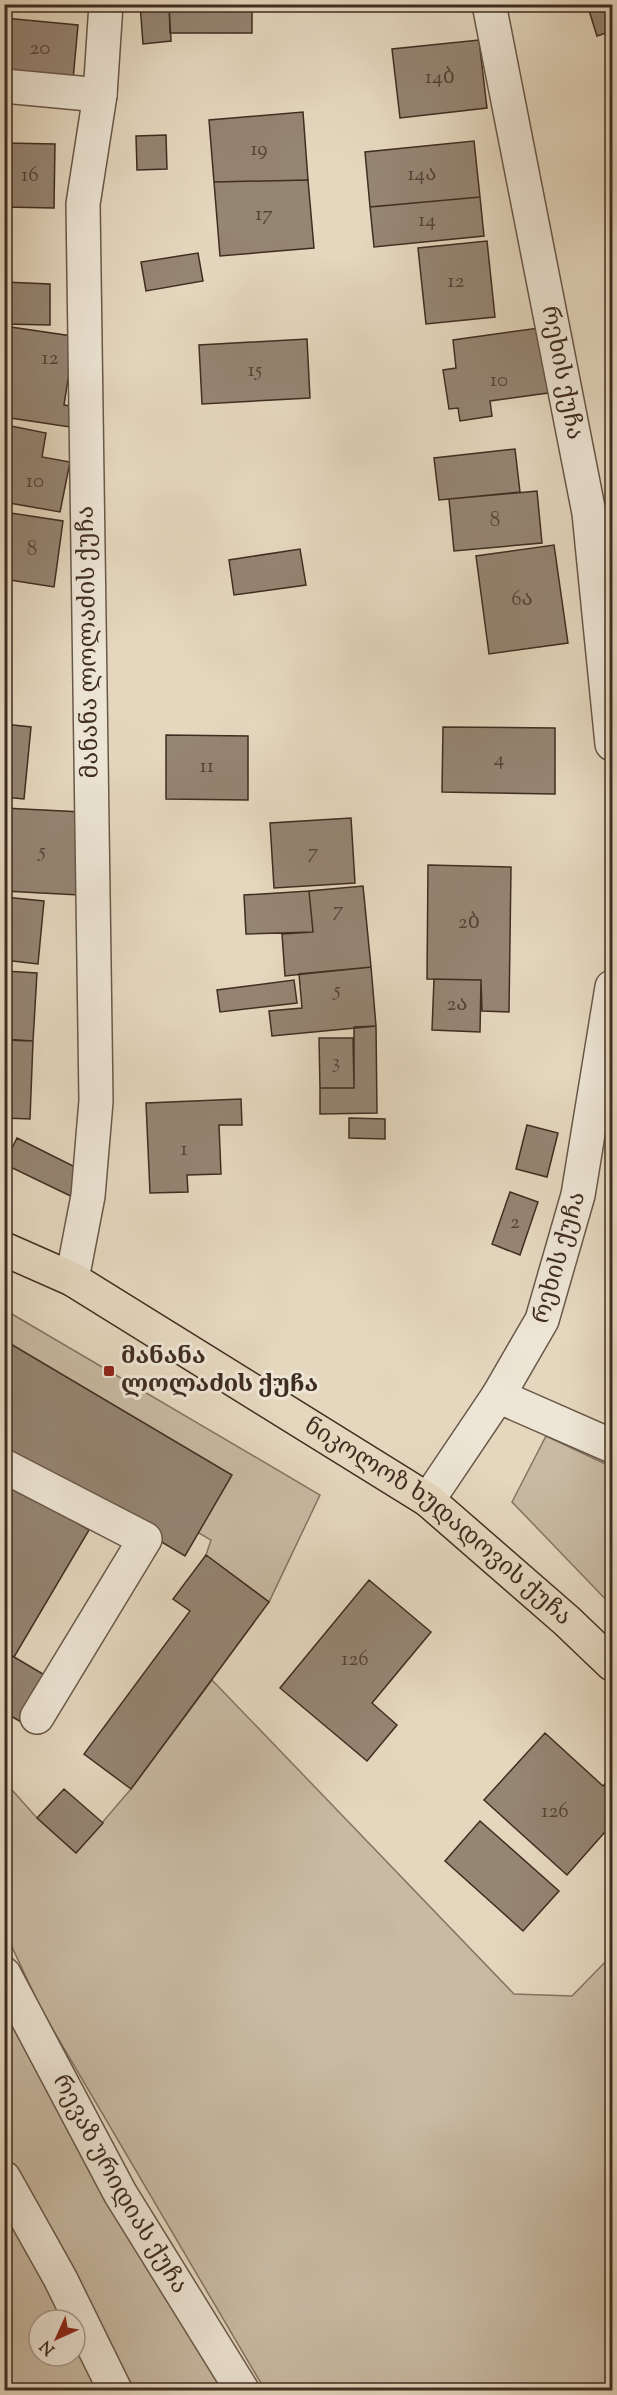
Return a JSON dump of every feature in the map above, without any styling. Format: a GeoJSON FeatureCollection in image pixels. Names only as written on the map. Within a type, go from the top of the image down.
{"type":"FeatureCollection","features":[{"type":"Feature","properties":{"kind":"main road","name":"ნიკოლოზ ხუდადოვის ქუჩა"},"geometry":{"type":"LineString","coordinates":[[4,1249],[72,1279],[428,1500],[567,1621],[612,1664]]}},
{"type":"Feature","properties":{"kind":"street","name":"მანანა ლოლაძის ქუჩა"},"geometry":{"type":"LineString","coordinates":[[72,1279],[88,1196],[96,1101],[83,204],[100,95],[106,4]]}},
{"type":"Feature","properties":{"kind":"street","name":"რეხის ქუჩა"},"geometry":{"type":"LineString","coordinates":[[489,4],[589,513],[612,744]]}},
{"type":"Feature","properties":{"kind":"street"},"geometry":{"type":"LineString","coordinates":[[4,86],[100,95]]}},
{"type":"Feature","properties":{"kind":"street","name":"რეხის ქუჩა"},"geometry":{"type":"LineString","coordinates":[[428,1500],[498,1396],[542,1320],[578,1195],[612,987]]}},
{"type":"Feature","properties":{"kind":"street"},"geometry":{"type":"LineString","coordinates":[[498,1396],[612,1446]]}},
{"type":"Feature","properties":{"kind":"street"},"geometry":{"type":"LineString","coordinates":[[4,1466],[145,1539],[37,1717]]}},
{"type":"Feature","properties":{"kind":"street","name":"რევაზ ურიდიას ქუჩა"},"geometry":{"type":"LineString","coordinates":[[4,1974],[120,2193],[242,2391]]}},
{"type":"Feature","properties":{"kind":"street"},"geometry":{"type":"LineString","coordinates":[[4,2178],[60,2278],[115,2391]]}},
{"type":"Feature","properties":{"kind":"shaded area"},"geometry":{"type":"Polygon","coordinates":[[[5,1310],[320,1495],[269,1602],[206,1555],[211,1540],[5,1420],[5,1310]]]}},
{"type":"Feature","properties":{"kind":"shaded area"},"geometry":{"type":"Polygon","coordinates":[[[546,1436],[612,1467],[612,1606],[512,1502],[546,1436]]]}},
{"type":"Feature","properties":{"kind":"shaded area"},"geometry":{"type":"Polygon","coordinates":[[[212,1680],[514,1994],[572,1996],[612,1955],[612,2390],[265,2390],[42,2011],[5,1932],[4,1781],[37,1818],[76,1853],[131,1789],[212,1680]]]}},
{"type":"Feature","properties":{"kind":"shaded area"},"geometry":{"type":"Polygon","coordinates":[[[4,2010],[225,2390],[130,2390],[41,2217],[5,2154],[4,2010]]]}},
{"type":"Feature","properties":{"kind":"shaded area"},"geometry":{"type":"Polygon","coordinates":[[[4,2210],[61,2308],[27,2308],[27,2368],[87,2368],[87,2352],[109,2390],[5,2390],[4,2210]]]}},
{"type":"Feature","properties":{"kind":"building"},"geometry":{"type":"Polygon","coordinates":[[[140,4],[169,4],[171,41],[143,44],[140,4]]]}},
{"type":"Feature","properties":{"kind":"building"},"geometry":{"type":"Polygon","coordinates":[[[169,4],[252,4],[252,33],[170,33],[169,4]]]}},
{"type":"Feature","properties":{"kind":"building"},"geometry":{"type":"Polygon","coordinates":[[[587,4],[612,4],[612,31],[597,36],[587,4]]]}},
{"type":"Feature","properties":{"kind":"building"},"geometry":{"type":"Polygon","coordinates":[[[4,18],[78,25],[73,80],[4,74],[4,18]]]}},
{"type":"Feature","properties":{"kind":"building"},"geometry":{"type":"Polygon","coordinates":[[[479,40],[487,108],[400,118],[392,49],[479,40]]]}},
{"type":"Feature","properties":{"kind":"building"},"geometry":{"type":"Polygon","coordinates":[[[303,112],[308,180],[214,182],[209,120],[303,112]]]}},
{"type":"Feature","properties":{"kind":"building"},"geometry":{"type":"Polygon","coordinates":[[[166,135],[167,169],[137,170],[136,136],[166,135]]]}},
{"type":"Feature","properties":{"kind":"building"},"geometry":{"type":"Polygon","coordinates":[[[474,141],[480,197],[370,207],[365,152],[474,141]]]}},
{"type":"Feature","properties":{"kind":"building"},"geometry":{"type":"Polygon","coordinates":[[[4,143],[55,144],[54,208],[4,207],[4,143]]]}},
{"type":"Feature","properties":{"kind":"building"},"geometry":{"type":"Polygon","coordinates":[[[308,180],[314,248],[220,256],[214,182],[308,180]]]}},
{"type":"Feature","properties":{"kind":"building"},"geometry":{"type":"Polygon","coordinates":[[[480,197],[484,236],[374,247],[370,207],[480,197]]]}},
{"type":"Feature","properties":{"kind":"building"},"geometry":{"type":"Polygon","coordinates":[[[487,241],[495,317],[426,324],[418,248],[487,241]]]}},
{"type":"Feature","properties":{"kind":"building"},"geometry":{"type":"Polygon","coordinates":[[[198,253],[203,281],[146,291],[141,262],[198,253]]]}},
{"type":"Feature","properties":{"kind":"building"},"geometry":{"type":"Polygon","coordinates":[[[4,282],[50,284],[50,325],[4,324],[4,282]]]}},
{"type":"Feature","properties":{"kind":"building"},"geometry":{"type":"Polygon","coordinates":[[[4,326],[99,340],[93,383],[68,379],[64,405],[86,408],[83,429],[4,417],[4,326]]]}},
{"type":"Feature","properties":{"kind":"building"},"geometry":{"type":"Polygon","coordinates":[[[546,327],[555,392],[490,401],[492,416],[460,421],[458,408],[449,409],[443,370],[456,368],[453,340],[546,327]]]}},
{"type":"Feature","properties":{"kind":"building"},"geometry":{"type":"Polygon","coordinates":[[[307,339],[310,398],[202,404],[199,345],[307,339]]]}},
{"type":"Feature","properties":{"kind":"building"},"geometry":{"type":"Polygon","coordinates":[[[11,426],[46,433],[42,457],[70,462],[60,512],[4,502],[4,461],[11,426]]]}},
{"type":"Feature","properties":{"kind":"building"},"geometry":{"type":"Polygon","coordinates":[[[515,449],[520,492],[439,500],[434,458],[515,449]]]}},
{"type":"Feature","properties":{"kind":"building"},"geometry":{"type":"Polygon","coordinates":[[[537,491],[542,543],[454,551],[449,499],[537,491]]]}},
{"type":"Feature","properties":{"kind":"building"},"geometry":{"type":"Polygon","coordinates":[[[4,512],[63,521],[54,587],[4,579],[4,512]]]}},
{"type":"Feature","properties":{"kind":"building"},"geometry":{"type":"Polygon","coordinates":[[[554,545],[568,643],[489,654],[476,556],[554,545]]]}},
{"type":"Feature","properties":{"kind":"building"},"geometry":{"type":"Polygon","coordinates":[[[300,549],[306,585],[234,595],[229,560],[300,549]]]}},
{"type":"Feature","properties":{"kind":"building"},"geometry":{"type":"Polygon","coordinates":[[[4,724],[31,727],[24,799],[4,797],[4,724]]]}},
{"type":"Feature","properties":{"kind":"building"},"geometry":{"type":"Polygon","coordinates":[[[443,727],[555,728],[555,794],[442,792],[443,727]]]}},
{"type":"Feature","properties":{"kind":"building"},"geometry":{"type":"Polygon","coordinates":[[[166,735],[248,736],[248,800],[166,799],[166,735]]]}},
{"type":"Feature","properties":{"kind":"building"},"geometry":{"type":"Polygon","coordinates":[[[4,808],[82,812],[79,895],[4,891],[4,808]]]}},
{"type":"Feature","properties":{"kind":"building"},"geometry":{"type":"Polygon","coordinates":[[[351,818],[355,883],[274,888],[270,823],[351,818]]]}},
{"type":"Feature","properties":{"kind":"building"},"geometry":{"type":"Polygon","coordinates":[[[428,865],[511,867],[509,1012],[482,1011],[481,980],[427,979],[428,865]]]}},
{"type":"Feature","properties":{"kind":"building"},"geometry":{"type":"Polygon","coordinates":[[[363,886],[371,967],[285,976],[282,934],[313,932],[309,891],[363,886]]]}},
{"type":"Feature","properties":{"kind":"building"},"geometry":{"type":"Polygon","coordinates":[[[309,891],[313,932],[246,934],[244,895],[309,891]]]}},
{"type":"Feature","properties":{"kind":"building"},"geometry":{"type":"Polygon","coordinates":[[[4,897],[44,901],[38,964],[4,960],[4,897]]]}},
{"type":"Feature","properties":{"kind":"building"},"geometry":{"type":"Polygon","coordinates":[[[371,967],[376,1026],[272,1036],[269,1011],[302,1008],[299,974],[371,967]]]}},
{"type":"Feature","properties":{"kind":"building"},"geometry":{"type":"Polygon","coordinates":[[[4,971],[37,973],[33,1041],[4,1039],[4,971]]]}},
{"type":"Feature","properties":{"kind":"building"},"geometry":{"type":"Polygon","coordinates":[[[434,979],[481,980],[480,1032],[432,1030],[434,979]]]}},
{"type":"Feature","properties":{"kind":"building"},"geometry":{"type":"Polygon","coordinates":[[[294,980],[297,1003],[220,1012],[217,990],[294,980]]]}},
{"type":"Feature","properties":{"kind":"building"},"geometry":{"type":"Polygon","coordinates":[[[376,1026],[377,1113],[320,1114],[320,1088],[354,1088],[354,1027],[376,1026]]]}},
{"type":"Feature","properties":{"kind":"building"},"geometry":{"type":"Polygon","coordinates":[[[319,1038],[353,1038],[354,1088],[320,1088],[319,1038]]]}},
{"type":"Feature","properties":{"kind":"building"},"geometry":{"type":"Polygon","coordinates":[[[4,1040],[33,1041],[30,1119],[4,1118],[4,1040]]]}},
{"type":"Feature","properties":{"kind":"building"},"geometry":{"type":"Polygon","coordinates":[[[241,1099],[242,1125],[219,1125],[221,1174],[187,1175],[188,1192],[150,1193],[146,1103],[241,1099]]]}},
{"type":"Feature","properties":{"kind":"building"},"geometry":{"type":"Polygon","coordinates":[[[349,1118],[385,1119],[385,1139],[349,1138],[349,1118]]]}},
{"type":"Feature","properties":{"kind":"building"},"geometry":{"type":"Polygon","coordinates":[[[527,1125],[558,1133],[547,1177],[516,1169],[527,1125]]]}},
{"type":"Feature","properties":{"kind":"building"},"geometry":{"type":"Polygon","coordinates":[[[17,1138],[83,1171],[81,1201],[4,1164],[17,1138]]]}},
{"type":"Feature","properties":{"kind":"building"},"geometry":{"type":"Polygon","coordinates":[[[510,1192],[538,1202],[520,1255],[492,1244],[510,1192]]]}},
{"type":"Feature","properties":{"kind":"building"},"geometry":{"type":"Polygon","coordinates":[[[4,1340],[232,1475],[185,1556],[4,1448],[4,1340]]]}},
{"type":"Feature","properties":{"kind":"building"},"geometry":{"type":"Polygon","coordinates":[[[4,1480],[89,1530],[14,1657],[4,1651],[4,1480]]]}},
{"type":"Feature","properties":{"kind":"building"},"geometry":{"type":"Polygon","coordinates":[[[206,1555],[269,1602],[131,1789],[84,1754],[190,1611],[173,1599],[206,1555]]]}},
{"type":"Feature","properties":{"kind":"building"},"geometry":{"type":"Polygon","coordinates":[[[369,1580],[431,1632],[372,1703],[397,1725],[367,1761],[280,1688],[369,1580]]]}},
{"type":"Feature","properties":{"kind":"building"},"geometry":{"type":"Polygon","coordinates":[[[4,1651],[48,1677],[21,1722],[4,1712],[4,1651]]]}},
{"type":"Feature","properties":{"kind":"building"},"geometry":{"type":"Polygon","coordinates":[[[545,1733],[603,1786],[612,1776],[612,1824],[567,1875],[484,1800],[545,1733]]]}},
{"type":"Feature","properties":{"kind":"building"},"geometry":{"type":"Polygon","coordinates":[[[64,1789],[103,1823],[76,1853],[37,1818],[64,1789]]]}},
{"type":"Feature","properties":{"kind":"building"},"geometry":{"type":"Polygon","coordinates":[[[480,1821],[559,1891],[523,1931],[445,1861],[480,1821]]]}},
{"type":"Feature","properties":{"kind":"place","name":"მანანა ლოლაძის ქუჩა"},"geometry":{"type":"Point","coordinates":[109,1371]}}]}
